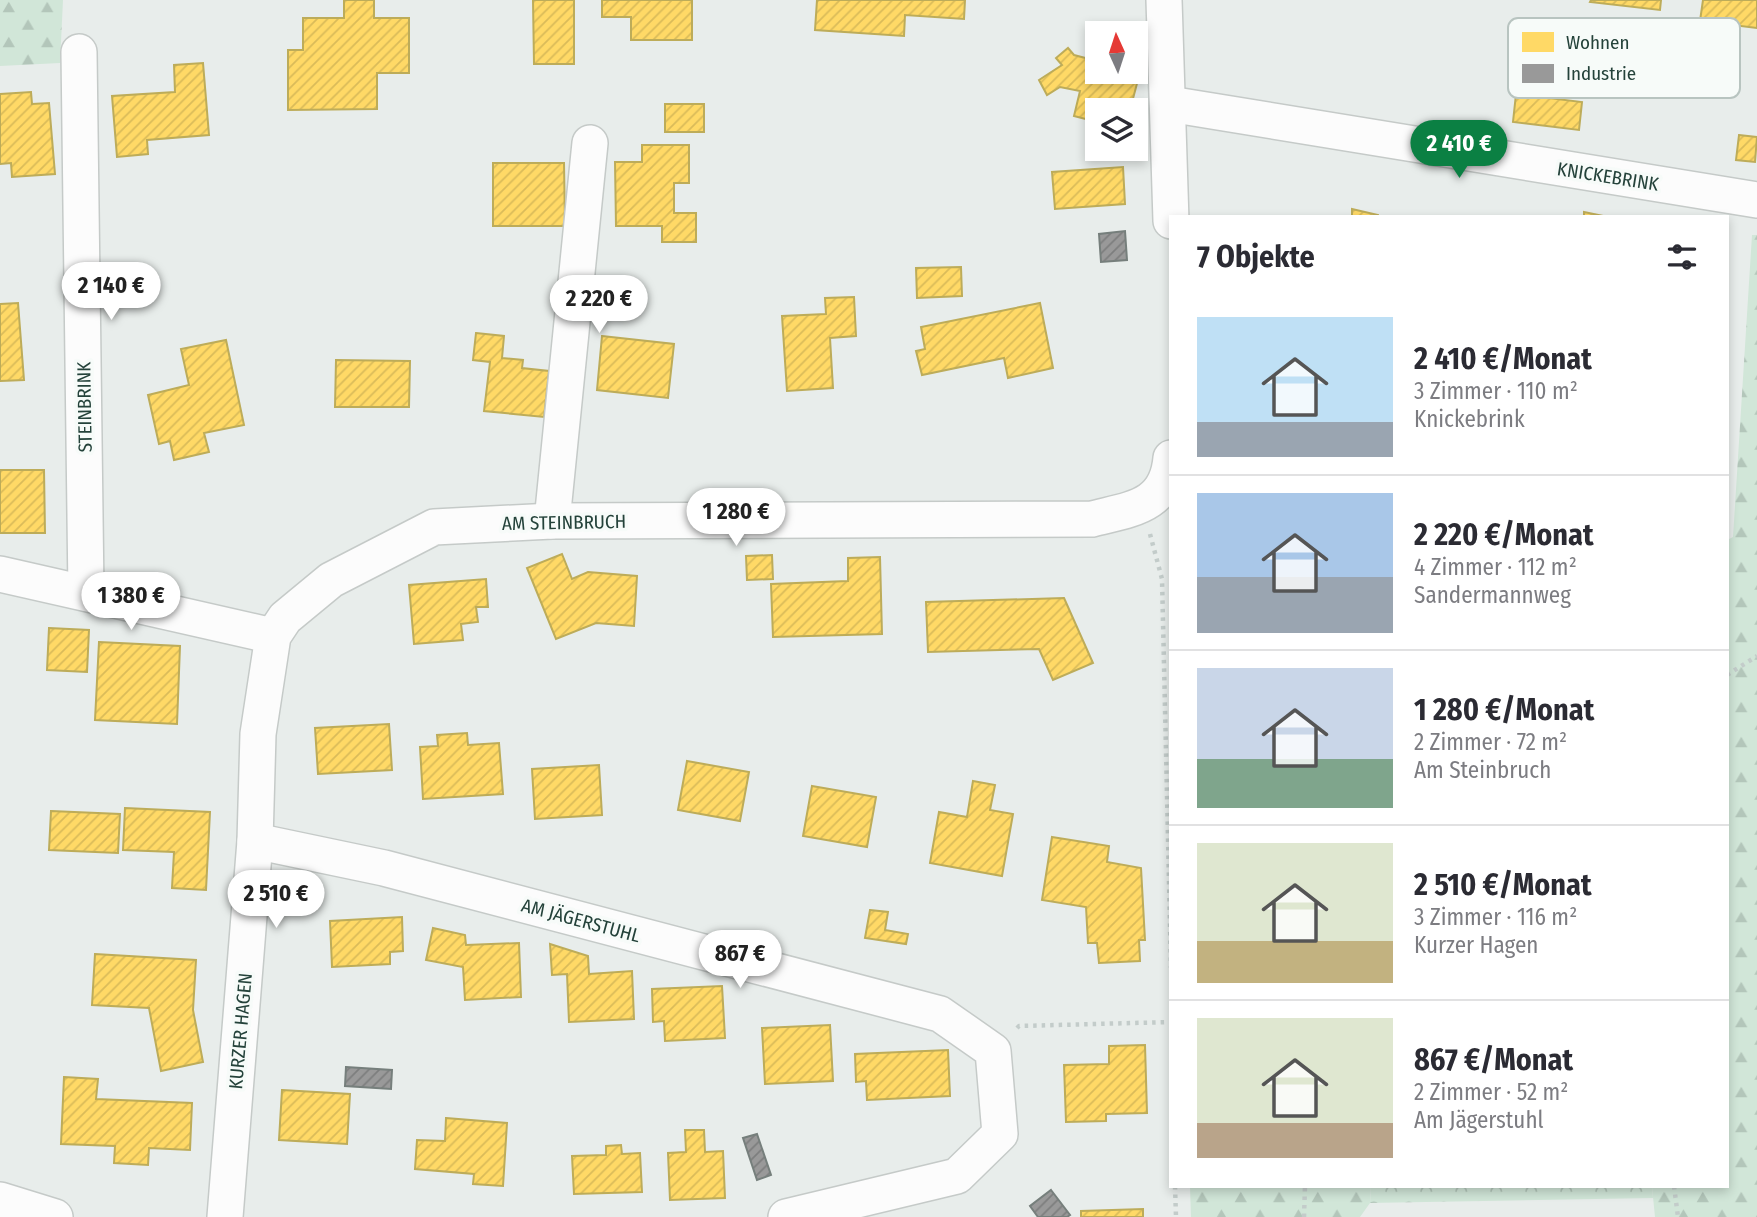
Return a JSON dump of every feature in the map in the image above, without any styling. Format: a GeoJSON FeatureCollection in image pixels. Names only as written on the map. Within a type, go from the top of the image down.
{"type":"FeatureCollection","features":[{"type":"Feature","properties":{"kind":"street"},"geometry":{"type":"LineString","coordinates":[[1164,0],[1171,215]]}},
{"type":"Feature","properties":{"kind":"street","name":"STEINBRINK"},"geometry":{"type":"LineString","coordinates":[[79,52],[86,593]]}},
{"type":"Feature","properties":{"kind":"street","name":"KNICKEBRINK"},"geometry":{"type":"LineString","coordinates":[[1169,104],[1757,200]]}},
{"type":"Feature","properties":{"kind":"street"},"geometry":{"type":"LineString","coordinates":[[552,521],[590,143]]}},
{"type":"Feature","properties":{"kind":"street","name":"AM STEINBRUCH"},"geometry":{"type":"LineString","coordinates":[[273,636],[285,618],[331,580],[433,527],[552,521],[1091,519],[1163,488]]}},
{"type":"Feature","properties":{"kind":"street"},"geometry":{"type":"LineString","coordinates":[[0,574],[273,636]]}},
{"type":"Feature","properties":{"kind":"street","name":"KURZER HAGEN"},"geometry":{"type":"LineString","coordinates":[[225,1217],[255,841],[258,734],[273,636]]}},
{"type":"Feature","properties":{"kind":"street","name":"AM JÄGERSTUHL"},"geometry":{"type":"LineString","coordinates":[[255,841],[384,868],[940,1014],[993,1051]]}},
{"type":"Feature","properties":{"kind":"street"},"geometry":{"type":"LineString","coordinates":[[786,1217],[957,1176],[1000,1134],[993,1051]]}},
{"type":"Feature","properties":{"kind":"street"},"geometry":{"type":"LineString","coordinates":[[0,1200],[55,1217]]}},
{"type":"Feature","properties":{"kind":"path"},"geometry":{"type":"LineString","coordinates":[[1163,488],[1162,579],[1169,882]]}},
{"type":"Feature","properties":{"kind":"path"},"geometry":{"type":"LineString","coordinates":[[1729,674],[1757,656]]}},
{"type":"Feature","properties":{"kind":"path"},"geometry":{"type":"LineString","coordinates":[[993,1051],[1019,1026],[1169,1022]]}},
{"type":"Feature","properties":{"kind":"path"},"geometry":{"type":"LineString","coordinates":[[1175,1188],[1175,1217]]}},
{"type":"Feature","properties":{"kind":"path"},"geometry":{"type":"LineString","coordinates":[[1304,1217],[1305,1188]]}},
{"type":"Feature","properties":{"kind":"path"},"geometry":{"type":"LineString","coordinates":[[1674,1188],[1678,1217]]}},
{"type":"Feature","properties":{"kind":"green space"},"geometry":{"type":"Polygon","coordinates":[[[0,0],[63,0],[60,63],[0,66],[0,0]]]}},
{"type":"Feature","properties":{"kind":"green space"},"geometry":{"type":"Polygon","coordinates":[[[1752,235],[1757,235],[1757,1217],[1655,1217],[1652,1188],[1729,1188],[1729,539],[1733,537],[1752,235]]]}},
{"type":"Feature","properties":{"kind":"green space"},"geometry":{"type":"Polygon","coordinates":[[[1190,1188],[1371,1188],[1370,1203],[1360,1217],[1191,1217],[1190,1188]]]}},
{"type":"Feature","properties":{"kind":"green space"},"geometry":{"type":"Polygon","coordinates":[[[1371,1188],[1652,1188],[1653,1198],[1370,1203],[1371,1188]]]}},
{"type":"Feature","properties":{"kind":"building: Wohnen"},"geometry":{"type":"Polygon","coordinates":[[[344,0],[374,0],[374,18],[409,18],[409,73],[377,73],[377,109],[288,110],[288,50],[303,50],[303,18],[344,18],[344,0]]]}},
{"type":"Feature","properties":{"kind":"building: Wohnen"},"geometry":{"type":"Polygon","coordinates":[[[533,0],[574,0],[574,64],[534,64],[533,0]]]}},
{"type":"Feature","properties":{"kind":"building: Wohnen"},"geometry":{"type":"Polygon","coordinates":[[[602,0],[692,0],[692,40],[631,40],[631,17],[602,17],[602,0]]]}},
{"type":"Feature","properties":{"kind":"building: Wohnen"},"geometry":{"type":"Polygon","coordinates":[[[817,0],[965,0],[964,19],[905,15],[904,36],[815,30],[817,0]]]}},
{"type":"Feature","properties":{"kind":"building: Wohnen"},"geometry":{"type":"Polygon","coordinates":[[[1661,0],[1660,10],[1590,2],[1661,0]]]}},
{"type":"Feature","properties":{"kind":"building: Wohnen"},"geometry":{"type":"Polygon","coordinates":[[[1703,0],[1757,0],[1757,28],[1740,26],[1740,18],[1700,18],[1703,0]]]}},
{"type":"Feature","properties":{"kind":"building: Wohnen"},"geometry":{"type":"Polygon","coordinates":[[[1068,48],[1074,55],[1085,58],[1085,84],[1137,84],[1133,98],[1085,98],[1085,119],[1074,116],[1080,91],[1060,87],[1047,95],[1039,80],[1062,65],[1056,58],[1068,48]]]}},
{"type":"Feature","properties":{"kind":"building: Wohnen"},"geometry":{"type":"Polygon","coordinates":[[[203,63],[209,135],[147,140],[148,154],[117,157],[112,96],[175,92],[174,65],[203,63]]]}},
{"type":"Feature","properties":{"kind":"building: Wohnen"},"geometry":{"type":"Polygon","coordinates":[[[31,92],[32,104],[49,103],[55,174],[12,177],[11,163],[0,164],[0,94],[31,92]]]}},
{"type":"Feature","properties":{"kind":"building: Wohnen"},"geometry":{"type":"Polygon","coordinates":[[[1516,98],[1582,102],[1579,130],[1513,122],[1516,98]]]}},
{"type":"Feature","properties":{"kind":"building: Wohnen"},"geometry":{"type":"Polygon","coordinates":[[[665,104],[704,104],[704,132],[665,132],[665,104]]]}},
{"type":"Feature","properties":{"kind":"building: Wohnen"},"geometry":{"type":"Polygon","coordinates":[[[1739,135],[1757,137],[1755,162],[1736,160],[1739,135]]]}},
{"type":"Feature","properties":{"kind":"building: Wohnen"},"geometry":{"type":"Polygon","coordinates":[[[642,145],[689,145],[689,183],[674,183],[674,213],[696,213],[696,242],[662,242],[662,226],[616,226],[615,162],[642,162],[642,145]]]}},
{"type":"Feature","properties":{"kind":"building: Wohnen"},"geometry":{"type":"Polygon","coordinates":[[[493,163],[564,163],[565,226],[493,226],[493,163]]]}},
{"type":"Feature","properties":{"kind":"building: Wohnen"},"geometry":{"type":"Polygon","coordinates":[[[1123,167],[1125,204],[1055,209],[1052,172],[1123,167]]]}},
{"type":"Feature","properties":{"kind":"building: Wohnen"},"geometry":{"type":"Polygon","coordinates":[[[1352,209],[1378,215],[1352,215],[1352,209]]]}},
{"type":"Feature","properties":{"kind":"building: Wohnen"},"geometry":{"type":"Polygon","coordinates":[[[961,267],[962,296],[917,298],[916,268],[961,267]]]}},
{"type":"Feature","properties":{"kind":"building: Wohnen"},"geometry":{"type":"Polygon","coordinates":[[[854,297],[856,336],[830,338],[833,388],[787,391],[782,316],[826,314],[825,298],[854,297]]]}},
{"type":"Feature","properties":{"kind":"building: Wohnen"},"geometry":{"type":"Polygon","coordinates":[[[18,303],[24,380],[0,381],[0,304],[18,303]]]}},
{"type":"Feature","properties":{"kind":"building: Wohnen"},"geometry":{"type":"Polygon","coordinates":[[[1040,303],[1053,368],[1008,378],[1004,358],[922,375],[916,351],[925,349],[921,327],[1040,303]]]}},
{"type":"Feature","properties":{"kind":"building: Wohnen"},"geometry":{"type":"Polygon","coordinates":[[[476,333],[504,336],[502,358],[523,360],[522,368],[549,371],[544,417],[484,411],[490,362],[473,360],[476,333]]]}},
{"type":"Feature","properties":{"kind":"building: Wohnen"},"geometry":{"type":"Polygon","coordinates":[[[602,336],[674,344],[668,398],[597,390],[602,336]]]}},
{"type":"Feature","properties":{"kind":"building: Wohnen"},"geometry":{"type":"Polygon","coordinates":[[[226,340],[244,425],[204,433],[209,452],[174,460],[170,441],[159,444],[148,395],[189,385],[181,349],[226,340]]]}},
{"type":"Feature","properties":{"kind":"building: Wohnen"},"geometry":{"type":"Polygon","coordinates":[[[336,360],[410,361],[409,407],[335,407],[336,360]]]}},
{"type":"Feature","properties":{"kind":"building: Wohnen"},"geometry":{"type":"Polygon","coordinates":[[[0,470],[44,470],[45,533],[0,533],[0,470]]]}},
{"type":"Feature","properties":{"kind":"building: Wohnen"},"geometry":{"type":"Polygon","coordinates":[[[562,554],[572,579],[588,572],[637,576],[634,626],[596,623],[556,639],[527,568],[562,554]]]}},
{"type":"Feature","properties":{"kind":"building: Wohnen"},"geometry":{"type":"Polygon","coordinates":[[[772,555],[773,579],[747,580],[746,556],[772,555]]]}},
{"type":"Feature","properties":{"kind":"building: Wohnen"},"geometry":{"type":"Polygon","coordinates":[[[880,557],[882,634],[773,637],[771,584],[848,581],[848,558],[880,557]]]}},
{"type":"Feature","properties":{"kind":"building: Wohnen"},"geometry":{"type":"Polygon","coordinates":[[[486,579],[488,607],[476,607],[478,622],[461,624],[463,640],[414,644],[409,585],[486,579]]]}},
{"type":"Feature","properties":{"kind":"building: Wohnen"},"geometry":{"type":"Polygon","coordinates":[[[1064,598],[1093,663],[1053,680],[1039,649],[928,652],[926,602],[1064,598]]]}},
{"type":"Feature","properties":{"kind":"building: Wohnen"},"geometry":{"type":"Polygon","coordinates":[[[49,628],[89,630],[87,672],[47,670],[49,628]]]}},
{"type":"Feature","properties":{"kind":"building: Wohnen"},"geometry":{"type":"Polygon","coordinates":[[[99,642],[180,646],[177,724],[95,720],[99,642]]]}},
{"type":"Feature","properties":{"kind":"building: Wohnen"},"geometry":{"type":"Polygon","coordinates":[[[389,724],[392,770],[318,774],[315,728],[389,724]]]}},
{"type":"Feature","properties":{"kind":"building: Wohnen"},"geometry":{"type":"Polygon","coordinates":[[[467,733],[468,745],[499,743],[503,794],[423,799],[420,747],[438,746],[437,735],[467,733]]]}},
{"type":"Feature","properties":{"kind":"building: Wohnen"},"geometry":{"type":"Polygon","coordinates":[[[687,761],[749,772],[740,821],[678,810],[687,761]]]}},
{"type":"Feature","properties":{"kind":"building: Wohnen"},"geometry":{"type":"Polygon","coordinates":[[[599,765],[602,815],[535,819],[532,769],[599,765]]]}},
{"type":"Feature","properties":{"kind":"building: Wohnen"},"geometry":{"type":"Polygon","coordinates":[[[973,781],[995,785],[990,810],[1013,814],[1002,876],[930,863],[939,812],[967,817],[973,781]]]}},
{"type":"Feature","properties":{"kind":"building: Wohnen"},"geometry":{"type":"Polygon","coordinates":[[[812,786],[876,797],[867,847],[803,836],[812,786]]]}},
{"type":"Feature","properties":{"kind":"building: Wohnen"},"geometry":{"type":"Polygon","coordinates":[[[125,808],[210,812],[206,890],[172,888],[174,852],[123,850],[125,808]]]}},
{"type":"Feature","properties":{"kind":"building: Wohnen"},"geometry":{"type":"Polygon","coordinates":[[[51,811],[120,814],[118,853],[49,850],[51,811]]]}},
{"type":"Feature","properties":{"kind":"building: Wohnen"},"geometry":{"type":"Polygon","coordinates":[[[1052,837],[1109,846],[1107,862],[1141,868],[1145,940],[1139,940],[1140,961],[1099,963],[1097,943],[1088,943],[1086,907],[1042,900],[1052,837]]]}},
{"type":"Feature","properties":{"kind":"building: Wohnen"},"geometry":{"type":"Polygon","coordinates":[[[870,910],[888,912],[885,930],[908,934],[906,944],[865,938],[870,910]]]}},
{"type":"Feature","properties":{"kind":"building: Wohnen"},"geometry":{"type":"Polygon","coordinates":[[[402,917],[403,951],[390,952],[390,964],[332,967],[330,921],[402,917]]]}},
{"type":"Feature","properties":{"kind":"building: Wohnen"},"geometry":{"type":"Polygon","coordinates":[[[433,928],[465,935],[466,945],[519,943],[521,997],[465,1000],[463,967],[426,960],[433,928]]]}},
{"type":"Feature","properties":{"kind":"building: Wohnen"},"geometry":{"type":"Polygon","coordinates":[[[550,944],[588,956],[589,974],[632,971],[634,1019],[569,1022],[567,974],[552,975],[550,944]]]}},
{"type":"Feature","properties":{"kind":"building: Wohnen"},"geometry":{"type":"Polygon","coordinates":[[[95,954],[196,960],[193,1010],[203,1062],[161,1071],[149,1008],[92,1005],[95,954]]]}},
{"type":"Feature","properties":{"kind":"building: Wohnen"},"geometry":{"type":"Polygon","coordinates":[[[722,986],[725,1038],[665,1041],[664,1021],[653,1022],[652,989],[722,986]]]}},
{"type":"Feature","properties":{"kind":"building: Wohnen"},"geometry":{"type":"Polygon","coordinates":[[[830,1025],[833,1081],[765,1084],[762,1028],[830,1025]]]}},
{"type":"Feature","properties":{"kind":"building: Wohnen"},"geometry":{"type":"Polygon","coordinates":[[[1145,1045],[1147,1113],[1106,1114],[1106,1121],[1066,1122],[1064,1065],[1109,1064],[1109,1046],[1145,1045]]]}},
{"type":"Feature","properties":{"kind":"building: Wohnen"},"geometry":{"type":"Polygon","coordinates":[[[948,1050],[950,1096],[867,1100],[866,1081],[856,1082],[855,1054],[948,1050]]]}},
{"type":"Feature","properties":{"kind":"building: Wohnen"},"geometry":{"type":"Polygon","coordinates":[[[64,1077],[98,1079],[96,1099],[192,1103],[190,1150],[149,1148],[148,1165],[114,1163],[115,1146],[61,1144],[64,1077]]]}},
{"type":"Feature","properties":{"kind":"building: Wohnen"},"geometry":{"type":"Polygon","coordinates":[[[282,1090],[350,1094],[347,1144],[279,1140],[282,1090]]]}},
{"type":"Feature","properties":{"kind":"building: Wohnen"},"geometry":{"type":"Polygon","coordinates":[[[446,1118],[507,1123],[503,1186],[473,1184],[474,1174],[415,1169],[417,1140],[445,1141],[446,1118]]]}},
{"type":"Feature","properties":{"kind":"building: Wohnen"},"geometry":{"type":"Polygon","coordinates":[[[685,1130],[704,1130],[705,1152],[723,1151],[725,1198],[670,1200],[668,1153],[686,1152],[685,1130]]]}},
{"type":"Feature","properties":{"kind":"building: Wohnen"},"geometry":{"type":"Polygon","coordinates":[[[621,1145],[622,1154],[640,1153],[642,1192],[574,1194],[572,1156],[606,1155],[606,1146],[621,1145]]]}},
{"type":"Feature","properties":{"kind":"building: Wohnen"},"geometry":{"type":"Polygon","coordinates":[[[1143,1209],[1143,1217],[1081,1217],[1081,1211],[1143,1209]]]}},
{"type":"Feature","properties":{"kind":"building: Industrie"},"geometry":{"type":"Polygon","coordinates":[[[1125,231],[1127,260],[1101,262],[1099,234],[1125,231]]]}},
{"type":"Feature","properties":{"kind":"building: Industrie"},"geometry":{"type":"Polygon","coordinates":[[[346,1067],[392,1070],[391,1089],[345,1086],[346,1067]]]}},
{"type":"Feature","properties":{"kind":"building: Industrie"},"geometry":{"type":"Polygon","coordinates":[[[757,1134],[771,1175],[757,1180],[743,1138],[757,1134]]]}},
{"type":"Feature","properties":{"kind":"building: Industrie"},"geometry":{"type":"Polygon","coordinates":[[[1051,1190],[1070,1215],[1038,1217],[1030,1206],[1051,1190]]]}}]}
